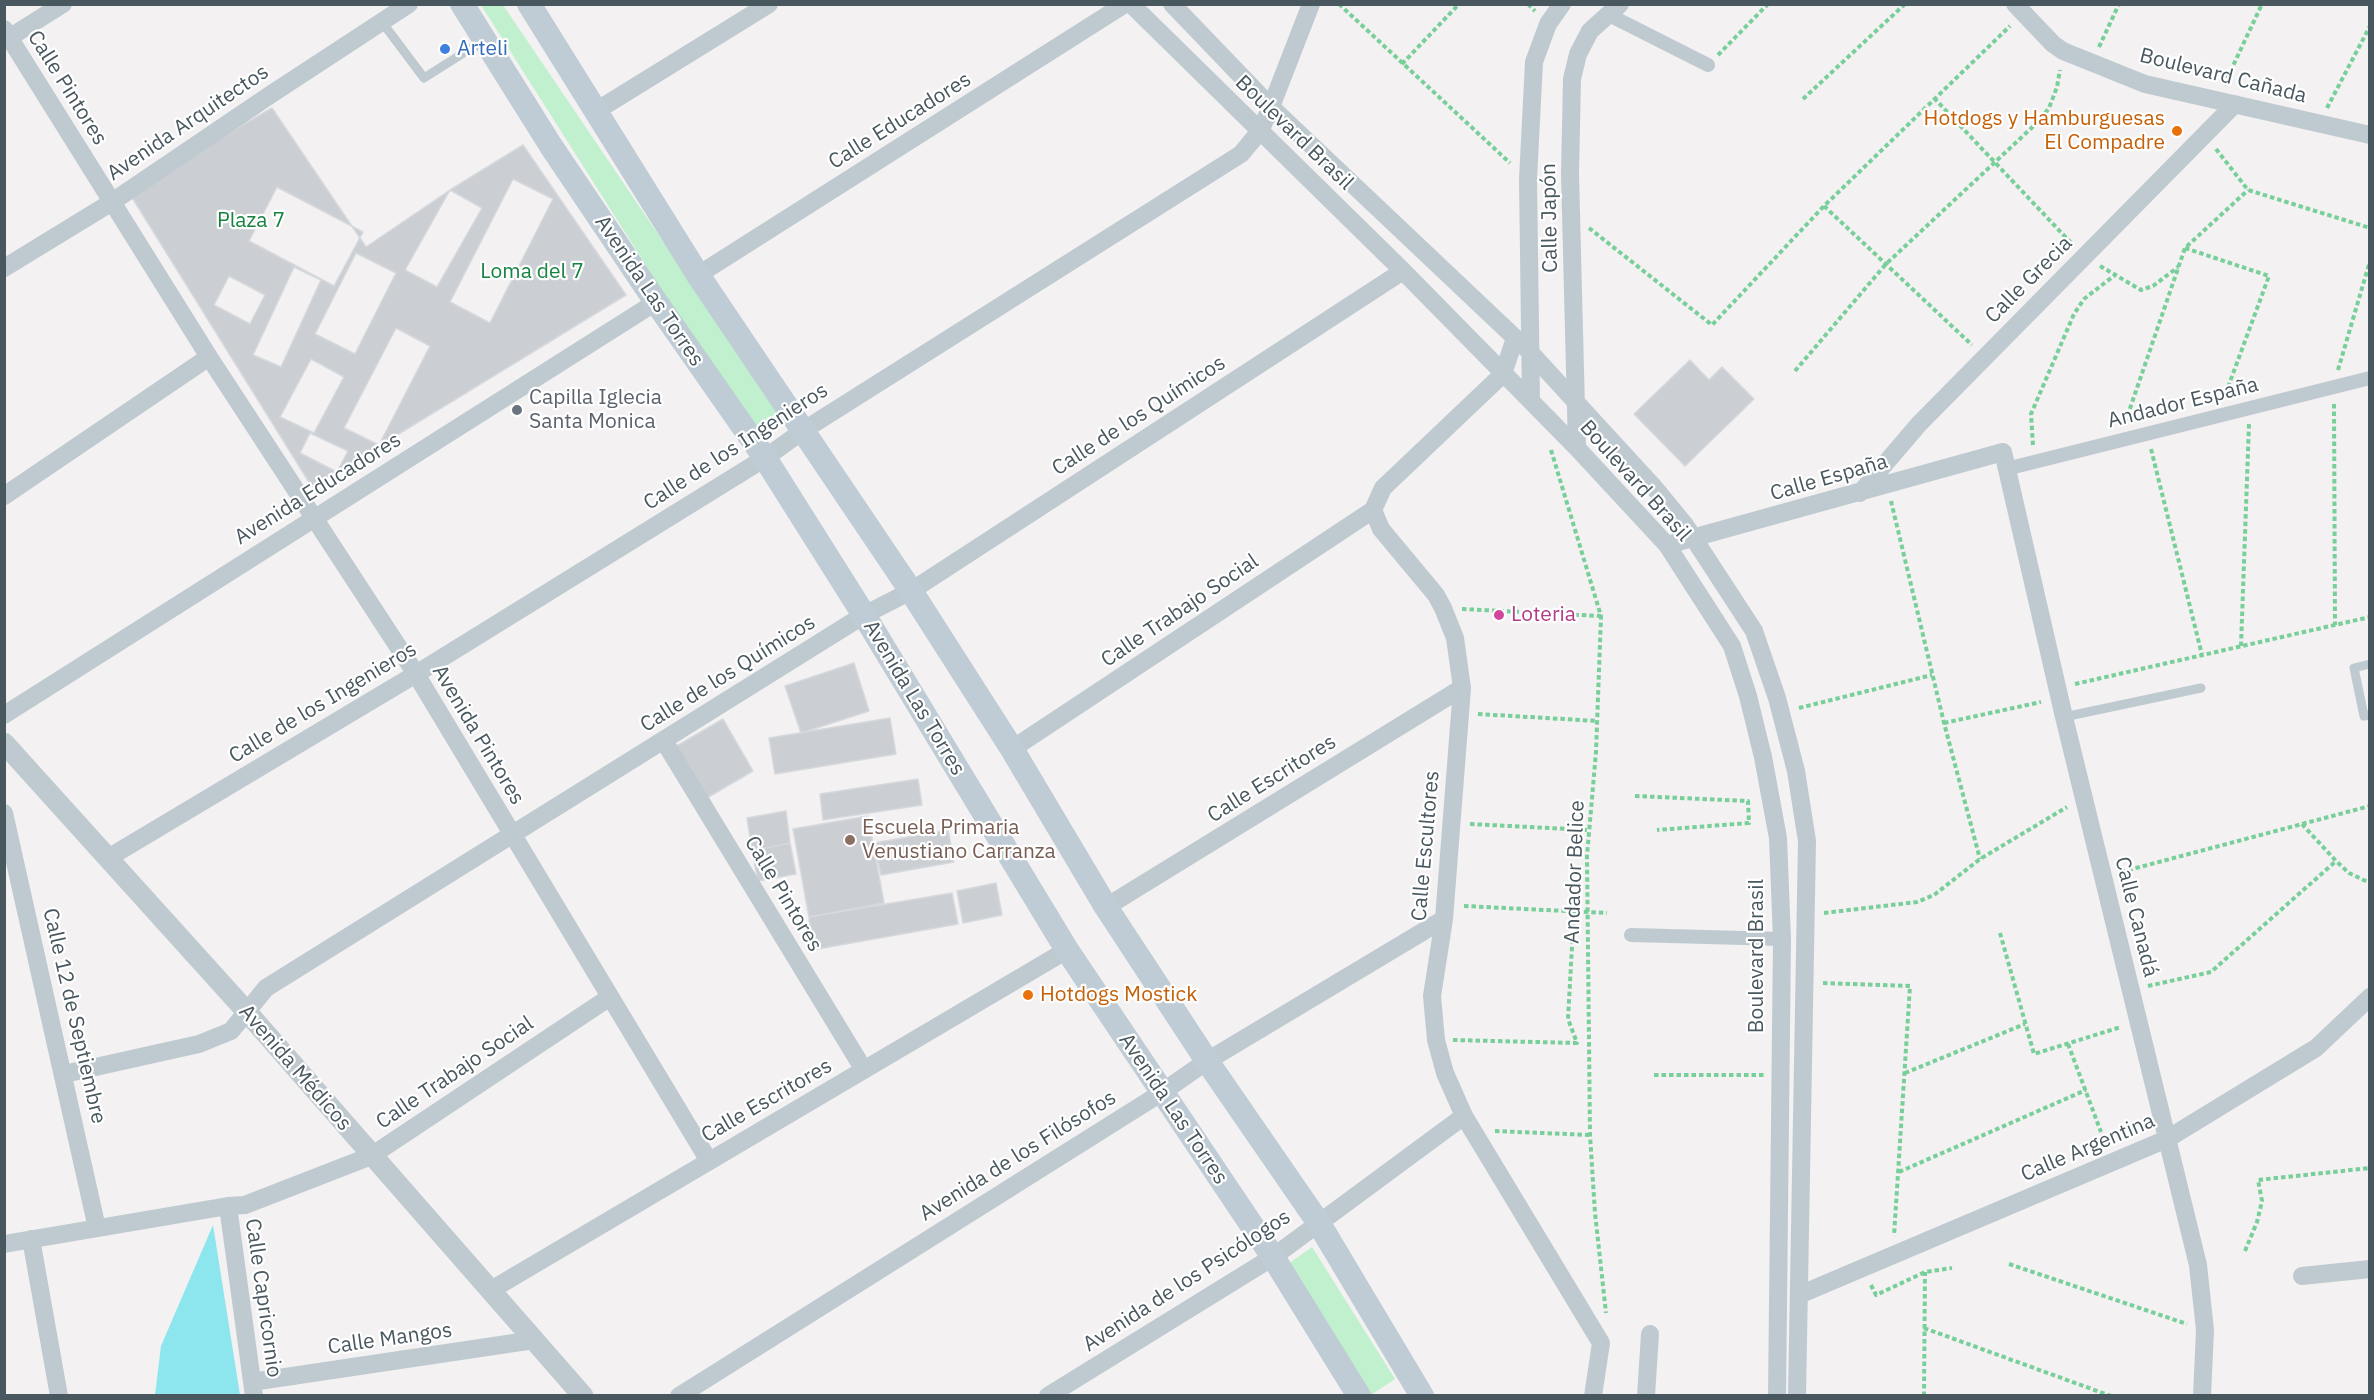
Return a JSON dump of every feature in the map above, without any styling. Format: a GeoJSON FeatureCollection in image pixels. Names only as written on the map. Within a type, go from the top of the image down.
{"type":"FeatureCollection","features":[{"type":"Feature","properties":{"kind":"main road","name":"Avenida Las Torres"},"geometry":{"type":"LineString","coordinates":[[462,4],[551,146],[765,458],[864,615],[1067,950],[1273,1257],[1359,1395]]}},
{"type":"Feature","properties":{"kind":"main road"},"geometry":{"type":"LineString","coordinates":[[529,4],[698,275],[911,591],[1012,750],[1106,907],[1207,1061],[1318,1222],[1418,1394]]}},
{"type":"Feature","properties":{"kind":"street"},"geometry":{"type":"LineString","coordinates":[[6,36],[63,4]]}},
{"type":"Feature","properties":{"kind":"street","name":"Avenida Arquitectos"},"geometry":{"type":"LineString","coordinates":[[209,357],[111,202],[270,94],[409,4]]}},
{"type":"Feature","properties":{"kind":"street"},"geometry":{"type":"LineString","coordinates":[[596,111],[769,4]]}},
{"type":"Feature","properties":{"kind":"street","name":"Calle Educadores"},"geometry":{"type":"LineString","coordinates":[[698,275],[1125,4]]}},
{"type":"Feature","properties":{"kind":"street","name":"Boulevard Brasil"},"geometry":{"type":"LineString","coordinates":[[1131,4],[1403,271],[1577,448],[1667,546],[1732,646],[1748,696],[1763,757],[1778,838],[1782,939],[1777,1395]]}},
{"type":"Feature","properties":{"kind":"street","name":"Boulevard Brasil"},"geometry":{"type":"LineString","coordinates":[[1172,4],[1271,107],[1529,351],[1653,486],[1695,538],[1754,631],[1781,713],[1796,771],[1807,841],[1797,1395]]}},
{"type":"Feature","properties":{"kind":"street","name":"Calle de los Ingenieros"},"geometry":{"type":"LineString","coordinates":[[108,858],[416,674],[765,458],[804,430],[1241,154],[1260,131],[1311,4]]}},
{"type":"Feature","properties":{"kind":"street","name":"Calle Japón"},"geometry":{"type":"LineString","coordinates":[[1532,401],[1529,351],[1528,179],[1534,62],[1548,24],[1562,4]]}},
{"type":"Feature","properties":{"kind":"street"},"geometry":{"type":"LineString","coordinates":[[1613,9],[1708,65]]}},
{"type":"Feature","properties":{"kind":"street","name":"Calle Japón"},"geometry":{"type":"LineString","coordinates":[[1577,448],[1571,214],[1572,78],[1578,54],[1590,31],[1613,9]]}},
{"type":"Feature","properties":{"kind":"street","name":"Boulevard Cañada"},"geometry":{"type":"LineString","coordinates":[[2019,9],[2053,44],[2063,51],[2145,84],[2370,135]]}},
{"type":"Feature","properties":{"kind":"street","name":"Calle Pintores"},"geometry":{"type":"LineString","coordinates":[[6,36],[111,202]]}},
{"type":"Feature","properties":{"kind":"street","name":"Calle Grecia"},"geometry":{"type":"LineString","coordinates":[[1860,493],[1919,424],[2235,104]]}},
{"type":"Feature","properties":{"kind":"street"},"geometry":{"type":"LineString","coordinates":[[4,268],[111,202]]}},
{"type":"Feature","properties":{"kind":"street","name":"Calle de los Químicos"},"geometry":{"type":"LineString","coordinates":[[64,1074],[199,1044],[231,1031],[266,988],[864,615],[911,591],[1403,271]]}},
{"type":"Feature","properties":{"kind":"street","name":"Avenida Educadores"},"geometry":{"type":"LineString","coordinates":[[4,716],[656,302]]}},
{"type":"Feature","properties":{"kind":"street"},"geometry":{"type":"LineString","coordinates":[[1373,510],[1383,488],[1503,374],[1515,338]]}},
{"type":"Feature","properties":{"kind":"street"},"geometry":{"type":"LineString","coordinates":[[4,496],[209,357]]}},
{"type":"Feature","properties":{"kind":"street","name":"Avenida Pintores"},"geometry":{"type":"LineString","coordinates":[[209,357],[416,674],[512,836]]}},
{"type":"Feature","properties":{"kind":"street","name":"Andador España"},"geometry":{"type":"LineString","coordinates":[[2005,461],[2034,462],[2370,378]]}},
{"type":"Feature","properties":{"kind":"street","name":"Calle España"},"geometry":{"type":"LineString","coordinates":[[1667,546],[1888,485],[2005,461]]}},
{"type":"Feature","properties":{"kind":"street","name":"Calle Canadá"},"geometry":{"type":"LineString","coordinates":[[2005,461],[2058,693],[2198,1265],[2205,1330],[2202,1395]]}},
{"type":"Feature","properties":{"kind":"street","name":"Calle Escultores"},"geometry":{"type":"LineString","coordinates":[[1373,510],[1381,529],[1436,595],[1443,608],[1455,638],[1462,688],[1444,912],[1432,996],[1436,1040],[1445,1073],[1468,1123],[1601,1343]]}},
{"type":"Feature","properties":{"kind":"street","name":"Calle Trabajo Social"},"geometry":{"type":"LineString","coordinates":[[1012,750],[1373,510]]}},
{"type":"Feature","properties":{"kind":"street","name":"Calle Escritores"},"geometry":{"type":"LineString","coordinates":[[1106,907],[1462,688]]}},
{"type":"Feature","properties":{"kind":"street","name":"Calle Pintores"},"geometry":{"type":"LineString","coordinates":[[664,741],[864,1070]]}},
{"type":"Feature","properties":{"kind":"street","name":"Avenida Médicos"},"geometry":{"type":"LineString","coordinates":[[4,743],[12,761],[108,858],[247,1012],[583,1395]]}},
{"type":"Feature","properties":{"kind":"street","name":"Calle 12 de Septiembre"},"geometry":{"type":"LineString","coordinates":[[4,813],[98,1228]]}},
{"type":"Feature","properties":{"kind":"street"},"geometry":{"type":"LineString","coordinates":[[512,836],[709,1161]]}},
{"type":"Feature","properties":{"kind":"street","name":"Avenida de los Filósofos"},"geometry":{"type":"LineString","coordinates":[[679,1395],[1161,1093],[1207,1061],[1444,912]]}},
{"type":"Feature","properties":{"kind":"street"},"geometry":{"type":"LineString","coordinates":[[1631,935],[1782,939]]}},
{"type":"Feature","properties":{"kind":"street","name":"Calle Escritores"},"geometry":{"type":"LineString","coordinates":[[490,1290],[1067,950]]}},
{"type":"Feature","properties":{"kind":"street","name":"Calle Trabajo Social"},"geometry":{"type":"LineString","coordinates":[[4,1244],[245,1205],[371,1156],[610,997]]}},
{"type":"Feature","properties":{"kind":"street","name":"Calle Argentina"},"geometry":{"type":"LineString","coordinates":[[1799,1295],[2167,1139],[2316,1048],[2370,997]]}},
{"type":"Feature","properties":{"kind":"street","name":"Avenida de los Psicólogos"},"geometry":{"type":"LineString","coordinates":[[1048,1395],[1273,1257],[1318,1222],[1468,1123]]}},
{"type":"Feature","properties":{"kind":"street","name":"Calle Capricornio"},"geometry":{"type":"LineString","coordinates":[[228,1206],[253,1389]]}},
{"type":"Feature","properties":{"kind":"street"},"geometry":{"type":"LineString","coordinates":[[31,1239],[59,1395]]}},
{"type":"Feature","properties":{"kind":"street"},"geometry":{"type":"LineString","coordinates":[[2302,1276],[2370,1269]]}},
{"type":"Feature","properties":{"kind":"street"},"geometry":{"type":"LineString","coordinates":[[1646,1395],[1650,1334]]}},
{"type":"Feature","properties":{"kind":"street","name":"Calle Mangos"},"geometry":{"type":"LineString","coordinates":[[253,1389],[534,1340]]}},
{"type":"Feature","properties":{"kind":"street"},"geometry":{"type":"LineString","coordinates":[[1593,1395],[1601,1343]]}},
{"type":"Feature","properties":{"kind":"lane"},"geometry":{"type":"LineString","coordinates":[[382,22],[424,78],[484,39]]}},
{"type":"Feature","properties":{"kind":"lane"},"geometry":{"type":"LineString","coordinates":[[2370,664],[2354,668],[2364,716],[2370,714]]}},
{"type":"Feature","properties":{"kind":"lane"},"geometry":{"type":"LineString","coordinates":[[2064,717],[2201,688]]}},
{"type":"Feature","properties":{"kind":"path"},"geometry":{"type":"LineString","coordinates":[[1338,4],[1528,179]]}},
{"type":"Feature","properties":{"kind":"path"},"geometry":{"type":"LineString","coordinates":[[1402,64],[1459,4]]}},
{"type":"Feature","properties":{"kind":"path"},"geometry":{"type":"LineString","coordinates":[[1708,65],[1768,4]]}},
{"type":"Feature","properties":{"kind":"path"},"geometry":{"type":"LineString","coordinates":[[1803,99],[1905,4]]}},
{"type":"Feature","properties":{"kind":"path"},"geometry":{"type":"LineString","coordinates":[[2092,63],[2119,4]]}},
{"type":"Feature","properties":{"kind":"path"},"geometry":{"type":"LineString","coordinates":[[2217,100],[2262,4]]}},
{"type":"Feature","properties":{"kind":"path"},"geometry":{"type":"LineString","coordinates":[[1571,214],[1712,324],[1824,206],[1934,98],[2019,9]]}},
{"type":"Feature","properties":{"kind":"path"},"geometry":{"type":"LineString","coordinates":[[2320,123],[2370,26]]}},
{"type":"Feature","properties":{"kind":"path"},"geometry":{"type":"LineString","coordinates":[[1795,370],[1886,264],[2039,121],[2049,108],[2057,87],[2063,51]]}},
{"type":"Feature","properties":{"kind":"path"},"geometry":{"type":"LineString","coordinates":[[1934,98],[2084,257],[2141,290],[2153,286],[2178,267]]}},
{"type":"Feature","properties":{"kind":"path"},"geometry":{"type":"LineString","coordinates":[[2205,135],[2248,189],[2370,228]]}},
{"type":"Feature","properties":{"kind":"path"},"geometry":{"type":"LineString","coordinates":[[2119,441],[2185,248],[2248,189]]}},
{"type":"Feature","properties":{"kind":"path"},"geometry":{"type":"LineString","coordinates":[[1824,206],[1985,357]]}},
{"type":"Feature","properties":{"kind":"path"},"geometry":{"type":"LineString","coordinates":[[2185,248],[2269,276],[2218,416]]}},
{"type":"Feature","properties":{"kind":"path"},"geometry":{"type":"LineString","coordinates":[[2335,625],[2334,387],[2370,261]]}},
{"type":"Feature","properties":{"kind":"path"},"geometry":{"type":"LineString","coordinates":[[2034,462],[2031,414],[2074,314],[2084,299],[2115,275]]}},
{"type":"Feature","properties":{"kind":"path"},"geometry":{"type":"LineString","coordinates":[[2241,646],[2249,408]]}},
{"type":"Feature","properties":{"kind":"path"},"geometry":{"type":"LineString","coordinates":[[2147,434],[2202,655]]}},
{"type":"Feature","properties":{"kind":"path","name":"Andador Belice"},"geometry":{"type":"LineString","coordinates":[[1549,441],[1601,616],[1597,721],[1587,856],[1590,1135],[1595,1213],[1607,1321],[1601,1343]]}},
{"type":"Feature","properties":{"kind":"path"},"geometry":{"type":"LineString","coordinates":[[1888,485],[1932,675],[1980,859]]}},
{"type":"Feature","properties":{"kind":"path"},"geometry":{"type":"LineString","coordinates":[[1443,608],[1601,616]]}},
{"type":"Feature","properties":{"kind":"path"},"geometry":{"type":"LineString","coordinates":[[1944,723],[2202,655],[2370,617]]}},
{"type":"Feature","properties":{"kind":"path"},"geometry":{"type":"LineString","coordinates":[[1781,713],[1932,675]]}},
{"type":"Feature","properties":{"kind":"path"},"geometry":{"type":"LineString","coordinates":[[1460,713],[1597,721]]}},
{"type":"Feature","properties":{"kind":"path"},"geometry":{"type":"LineString","coordinates":[[1635,796],[1748,801],[1749,823],[1657,830]]}},
{"type":"Feature","properties":{"kind":"path"},"geometry":{"type":"LineString","coordinates":[[1806,916],[1917,902],[1934,895],[1980,859],[2084,797]]}},
{"type":"Feature","properties":{"kind":"path"},"geometry":{"type":"LineString","coordinates":[[2102,876],[2370,806]]}},
{"type":"Feature","properties":{"kind":"path"},"geometry":{"type":"LineString","coordinates":[[1451,823],[1589,830]]}},
{"type":"Feature","properties":{"kind":"path"},"geometry":{"type":"LineString","coordinates":[[2302,824],[2349,873],[2370,884]]}},
{"type":"Feature","properties":{"kind":"path"},"geometry":{"type":"LineString","coordinates":[[2130,991],[2211,972],[2336,861]]}},
{"type":"Feature","properties":{"kind":"path"},"geometry":{"type":"LineString","coordinates":[[1436,1040],[1576,1042],[1568,1019],[1574,911]]}},
{"type":"Feature","properties":{"kind":"path"},"geometry":{"type":"LineString","coordinates":[[1444,912],[1588,911],[1607,913]]}},
{"type":"Feature","properties":{"kind":"path"},"geometry":{"type":"LineString","coordinates":[[2000,933],[2034,1054],[2138,1021]]}},
{"type":"Feature","properties":{"kind":"path"},"geometry":{"type":"LineString","coordinates":[[1804,982],[1910,986],[1893,1255]]}},
{"type":"Feature","properties":{"kind":"path"},"geometry":{"type":"LineString","coordinates":[[1905,1073],[2025,1024]]}},
{"type":"Feature","properties":{"kind":"path"},"geometry":{"type":"LineString","coordinates":[[2068,1044],[2102,1132]]}},
{"type":"Feature","properties":{"kind":"path"},"geometry":{"type":"LineString","coordinates":[[1654,1075],[1780,1075]]}},
{"type":"Feature","properties":{"kind":"path"},"geometry":{"type":"LineString","coordinates":[[1899,1172],[2086,1090]]}},
{"type":"Feature","properties":{"kind":"path"},"geometry":{"type":"LineString","coordinates":[[1468,1123],[1590,1135]]}},
{"type":"Feature","properties":{"kind":"path"},"geometry":{"type":"LineString","coordinates":[[2245,1251],[2257,1222],[2262,1201],[2258,1180],[2370,1168]]}},
{"type":"Feature","properties":{"kind":"path"},"geometry":{"type":"LineString","coordinates":[[2009,1263],[2205,1330]]}},
{"type":"Feature","properties":{"kind":"path"},"geometry":{"type":"LineString","coordinates":[[1862,1268],[1876,1295],[1925,1272],[1952,1268]]}},
{"type":"Feature","properties":{"kind":"path"},"geometry":{"type":"LineString","coordinates":[[1924,1395],[1925,1272]]}},
{"type":"Feature","properties":{"kind":"path"},"geometry":{"type":"LineString","coordinates":[[1924,1328],[2111,1395]]}},
{"type":"Feature","properties":{"kind":"green space"},"geometry":{"type":"Polygon","coordinates":[[[481,5],[503,5],[781,416],[755,432],[481,5]]]}},
{"type":"Feature","properties":{"kind":"green space"},"geometry":{"type":"Polygon","coordinates":[[[1312,1247],[1395,1379],[1371,1395],[1368,1395],[1284,1267],[1312,1247]]]}},
{"type":"Feature","properties":{"kind":"water"},"geometry":{"type":"Polygon","coordinates":[[[213,1225],[240,1395],[155,1395],[161,1346],[213,1225]]]}},
{"type":"Feature","properties":{"kind":"building"},"geometry":{"type":"Polygon","coordinates":[[[272,108],[366,247],[450,190],[523,145],[626,295],[312,487],[128,191],[272,108]]]}},
{"type":"Feature","properties":{"kind":"building"},"geometry":{"type":"Polygon","coordinates":[[[513,179],[553,199],[490,323],[450,302],[513,179]]]}},
{"type":"Feature","properties":{"kind":"building"},"geometry":{"type":"Polygon","coordinates":[[[277,187],[363,232],[334,286],[249,241],[277,187]]]}},
{"type":"Feature","properties":{"kind":"building"},"geometry":{"type":"Polygon","coordinates":[[[450,190],[482,208],[437,287],[405,270],[450,190]]]}},
{"type":"Feature","properties":{"kind":"building"},"geometry":{"type":"Polygon","coordinates":[[[356,253],[396,273],[355,354],[315,334],[356,253]]]}},
{"type":"Feature","properties":{"kind":"building"},"geometry":{"type":"Polygon","coordinates":[[[294,267],[321,280],[281,367],[253,355],[294,267]]]}},
{"type":"Feature","properties":{"kind":"building"},"geometry":{"type":"Polygon","coordinates":[[[229,276],[265,295],[250,324],[214,305],[229,276]]]}},
{"type":"Feature","properties":{"kind":"building"},"geometry":{"type":"Polygon","coordinates":[[[396,328],[430,346],[379,445],[344,428],[396,328]]]}},
{"type":"Feature","properties":{"kind":"building"},"geometry":{"type":"Polygon","coordinates":[[[311,359],[344,377],[314,433],[280,417],[311,359]]]}},
{"type":"Feature","properties":{"kind":"building"},"geometry":{"type":"Polygon","coordinates":[[[1690,360],[1709,380],[1722,367],[1754,399],[1685,466],[1634,414],[1690,360]]]}},
{"type":"Feature","properties":{"kind":"building"},"geometry":{"type":"Polygon","coordinates":[[[310,433],[348,451],[337,472],[300,453],[310,433]]]}},
{"type":"Feature","properties":{"kind":"building"},"geometry":{"type":"Polygon","coordinates":[[[854,663],[869,711],[801,733],[785,686],[854,663]]]}},
{"type":"Feature","properties":{"kind":"building"},"geometry":{"type":"Polygon","coordinates":[[[890,718],[896,754],[775,774],[769,738],[890,718]]]}},
{"type":"Feature","properties":{"kind":"building"},"geometry":{"type":"Polygon","coordinates":[[[723,719],[753,771],[705,799],[675,747],[723,719]]]}},
{"type":"Feature","properties":{"kind":"building"},"geometry":{"type":"Polygon","coordinates":[[[918,779],[922,805],[823,820],[820,794],[918,779]]]}},
{"type":"Feature","properties":{"kind":"building"},"geometry":{"type":"Polygon","coordinates":[[[786,811],[790,843],[752,851],[747,818],[786,811]]]}},
{"type":"Feature","properties":{"kind":"building"},"geometry":{"type":"Polygon","coordinates":[[[868,816],[884,903],[809,917],[793,829],[868,816]]]}},
{"type":"Feature","properties":{"kind":"building"},"geometry":{"type":"Polygon","coordinates":[[[948,830],[954,862],[881,875],[874,843],[948,830]]]}},
{"type":"Feature","properties":{"kind":"building"},"geometry":{"type":"Polygon","coordinates":[[[790,843],[796,874],[758,881],[752,851],[790,843]]]}},
{"type":"Feature","properties":{"kind":"building"},"geometry":{"type":"Polygon","coordinates":[[[996,883],[1002,915],[963,923],[957,891],[996,883]]]}},
{"type":"Feature","properties":{"kind":"building"},"geometry":{"type":"Polygon","coordinates":[[[952,893],[958,924],[812,950],[809,917],[952,893]]]}},
{"type":"Feature","properties":{"kind":"place","name":"Arteli"},"geometry":{"type":"Point","coordinates":[445,49]}},
{"type":"Feature","properties":{"kind":"place","name":"Hotdogs y Hamburguesas El Compadre"},"geometry":{"type":"Point","coordinates":[2177,131]}},
{"type":"Feature","properties":{"kind":"place","name":"Capilla Iglecia Santa Monica"},"geometry":{"type":"Point","coordinates":[517,410]}},
{"type":"Feature","properties":{"kind":"place","name":"Loteria"},"geometry":{"type":"Point","coordinates":[1499,615]}},
{"type":"Feature","properties":{"kind":"place","name":"Escuela Primaria Venustiano Carranza"},"geometry":{"type":"Point","coordinates":[850,840]}},
{"type":"Feature","properties":{"kind":"place","name":"Hotdogs Mostick"},"geometry":{"type":"Point","coordinates":[1028,995]}},
{"type":"Feature","properties":{"kind":"park label","name":"Plaza 7"},"geometry":{"type":"Point","coordinates":[251,221]}},
{"type":"Feature","properties":{"kind":"park label","name":"Loma del 7"},"geometry":{"type":"Point","coordinates":[532,272]}}]}
